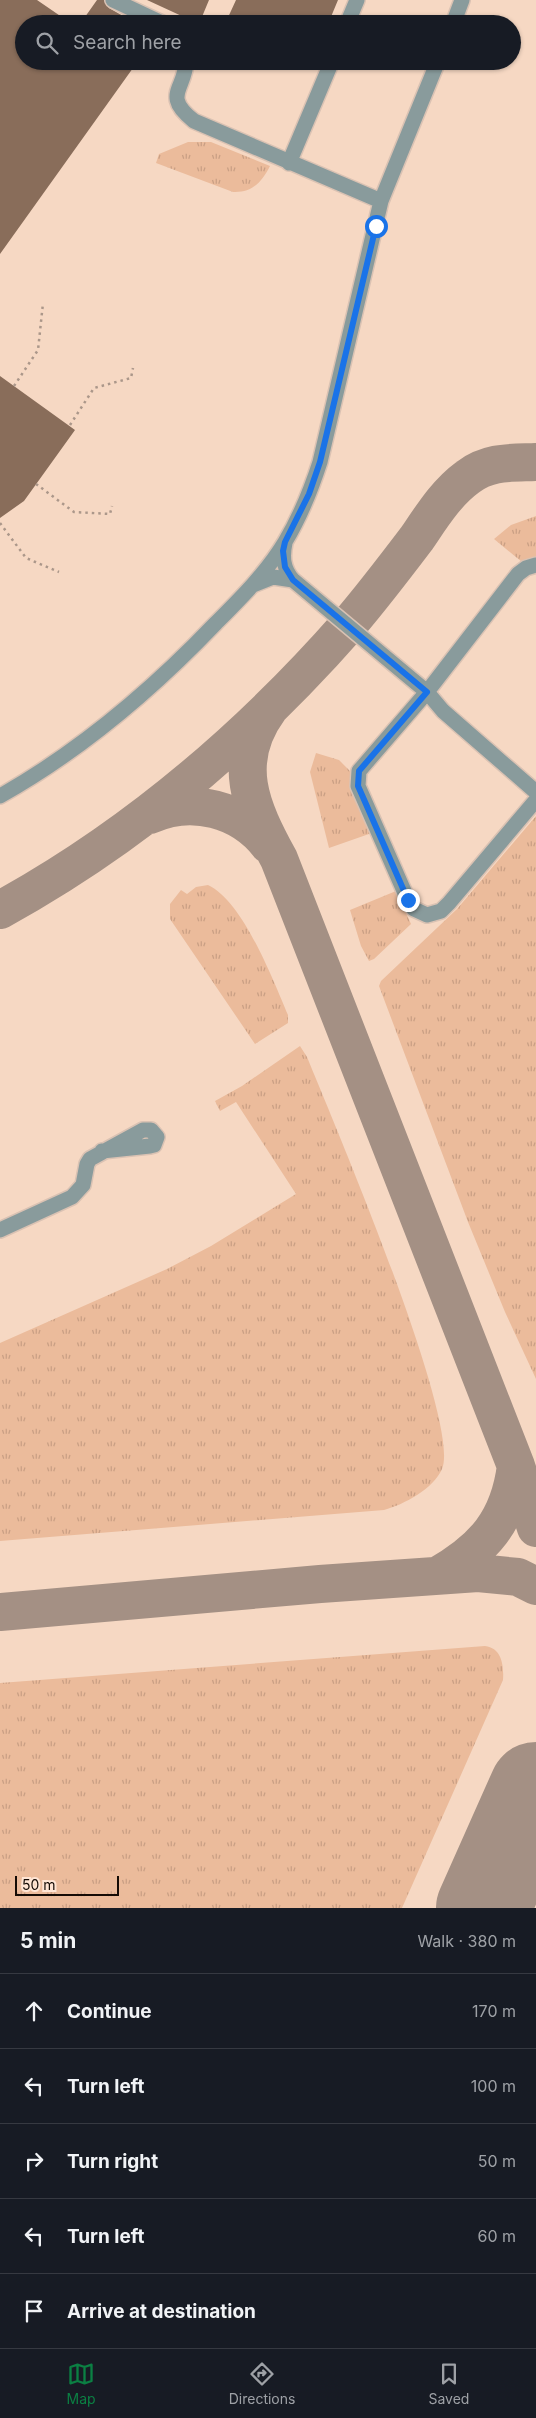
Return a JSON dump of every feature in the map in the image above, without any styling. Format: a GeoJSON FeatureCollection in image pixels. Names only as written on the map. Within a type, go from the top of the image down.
{"type":"FeatureCollection","features":[{"type":"Feature","properties":{"kind":"lane"},"geometry":{"type":"LineString","coordinates":[[113,0],[145,15]]}},
{"type":"Feature","properties":{"kind":"lane"},"geometry":{"type":"LineString","coordinates":[[351,15],[357,0]]}},
{"type":"Feature","properties":{"kind":"lane"},"geometry":{"type":"LineString","coordinates":[[456,15],[462,0]]}},
{"type":"Feature","properties":{"kind":"lane"},"geometry":{"type":"LineString","coordinates":[[185,70],[177,88],[176,96],[180,108],[187,116],[209,129],[381,201]]}},
{"type":"Feature","properties":{"kind":"lane"},"geometry":{"type":"LineString","coordinates":[[289,163],[328,70]]}},
{"type":"Feature","properties":{"kind":"lane"},"geometry":{"type":"LineString","coordinates":[[0,796],[66,753],[143,692],[196,644],[250,587],[285,542],[309,494],[320,462],[381,201],[434,70]]}},
{"type":"Feature","properties":{"kind":"lane"},"geometry":{"type":"LineString","coordinates":[[285,542],[283,551],[285,567],[293,580],[427,692],[443,711],[536,792]]}},
{"type":"Feature","properties":{"kind":"lane"},"geometry":{"type":"LineString","coordinates":[[536,565],[518,574],[427,692],[359,771],[358,778],[362,795],[408,900],[420,914],[434,915],[441,911],[536,800]]}},
{"type":"Feature","properties":{"kind":"lane"},"geometry":{"type":"LineString","coordinates":[[250,587],[259,581],[273,576],[293,580]]}},
{"type":"Feature","properties":{"kind":"lane"},"geometry":{"type":"LineString","coordinates":[[0,1230],[72,1197],[82,1185],[86,1164],[102,1151]]}},
{"type":"Feature","properties":{"kind":"path"},"geometry":{"type":"LineString","coordinates":[[14,386],[38,350],[44,303]]}},
{"type":"Feature","properties":{"kind":"path"},"geometry":{"type":"LineString","coordinates":[[70,425],[94,388],[131,378],[133,368]]}},
{"type":"Feature","properties":{"kind":"path"},"geometry":{"type":"LineString","coordinates":[[36,484],[74,512],[110,514],[112,506]]}},
{"type":"Feature","properties":{"kind":"path"},"geometry":{"type":"LineString","coordinates":[[0,523],[26,558],[59,572]]}},
{"type":"Feature","properties":{"kind":"shaded area"},"geometry":{"type":"Polygon","coordinates":[[[0,0],[536,0],[536,1908],[0,1908],[0,0]]]}},
{"type":"Feature","properties":{"kind":"green space"},"geometry":{"type":"Polygon","coordinates":[[[188,142],[211,142],[270,166],[264,177],[256,185],[246,191],[233,192],[156,163],[159,154],[188,142]]]}},
{"type":"Feature","properties":{"kind":"green space"},"geometry":{"type":"Polygon","coordinates":[[[536,516],[536,559],[522,562],[494,539],[511,525],[536,516]]]}},
{"type":"Feature","properties":{"kind":"green space"},"geometry":{"type":"Polygon","coordinates":[[[316,753],[339,760],[352,773],[350,776],[371,831],[369,834],[329,848],[310,772],[316,753]]]}},
{"type":"Feature","properties":{"kind":"green space"},"geometry":{"type":"Polygon","coordinates":[[[536,816],[536,1379],[505,1312],[468,1222],[379,986],[381,981],[457,909],[536,816]]]}},
{"type":"Feature","properties":{"kind":"green space"},"geometry":{"type":"Polygon","coordinates":[[[208,885],[221,894],[245,924],[256,943],[288,1015],[288,1023],[255,1044],[170,919],[170,904],[181,890],[187,894],[196,887],[208,885]]]}},
{"type":"Feature","properties":{"kind":"green space"},"geometry":{"type":"Polygon","coordinates":[[[396,891],[411,924],[374,959],[369,961],[361,946],[350,910],[396,891]]]}},
{"type":"Feature","properties":{"kind":"green space"},"geometry":{"type":"Polygon","coordinates":[[[300,1046],[307,1057],[366,1202],[415,1335],[433,1394],[443,1441],[442,1469],[438,1476],[417,1495],[401,1504],[384,1510],[0,1541],[0,1343],[167,1269],[211,1246],[296,1194],[236,1102],[220,1111],[215,1101],[242,1086],[300,1046]]]}},
{"type":"Feature","properties":{"kind":"green space"},"geometry":{"type":"Polygon","coordinates":[[[485,1646],[495,1650],[501,1658],[503,1680],[402,1908],[0,1908],[0,1683],[485,1646]]]}},
{"type":"Feature","properties":{"kind":"building"},"geometry":{"type":"Polygon","coordinates":[[[0,0],[37,0],[59,15],[15,15],[15,70],[132,70],[0,254],[0,0]]]}},
{"type":"Feature","properties":{"kind":"building"},"geometry":{"type":"Polygon","coordinates":[[[97,0],[104,0],[109,8],[121,15],[86,15],[97,0]]]}},
{"type":"Feature","properties":{"kind":"building"},"geometry":{"type":"Polygon","coordinates":[[[147,0],[209,0],[203,15],[180,15],[147,0]]]}},
{"type":"Feature","properties":{"kind":"building"},"geometry":{"type":"Polygon","coordinates":[[[236,0],[338,0],[332,15],[229,15],[236,0]]]}},
{"type":"Feature","properties":{"kind":"building"},"geometry":{"type":"Polygon","coordinates":[[[0,376],[75,430],[24,501],[0,518],[0,376]]]}},
{"type":"Feature","properties":{"kind":"taxiway"},"geometry":{"type":"LineString","coordinates":[[0,910],[97,851],[143,817],[187,782],[271,707],[349,624],[417,538],[440,505],[460,483],[476,472],[492,465],[536,462]]}},
{"type":"Feature","properties":{"kind":"taxiway"},"geometry":{"type":"LineString","coordinates":[[269,709],[257,729],[250,748],[248,766],[249,785],[253,803],[260,822],[279,859],[516,1466],[536,1528]]}},
{"type":"Feature","properties":{"kind":"taxiway"},"geometry":{"type":"LineString","coordinates":[[150,815],[166,809],[182,807],[215,809],[244,822],[269,845]]}},
{"type":"Feature","properties":{"kind":"taxiway"},"geometry":{"type":"LineString","coordinates":[[437,1576],[468,1555],[492,1531],[507,1503],[513,1485],[516,1466]]}},
{"type":"Feature","properties":{"kind":"taxiway"},"geometry":{"type":"LineString","coordinates":[[0,1612],[320,1584],[478,1573],[518,1577],[536,1586]]}},
{"type":"Feature","properties":{"kind":"runway"},"geometry":{"type":"LineString","coordinates":[[483,1908],[536,1789]]}},
{"type":"Feature","properties":{"kind":"route"},"geometry":{"type":"LineString","coordinates":[[376,226],[320,462],[309,494],[285,542],[283,558],[288,575],[293,580],[427,692],[359,771],[358,778],[358,786],[408,900]]}}]}
